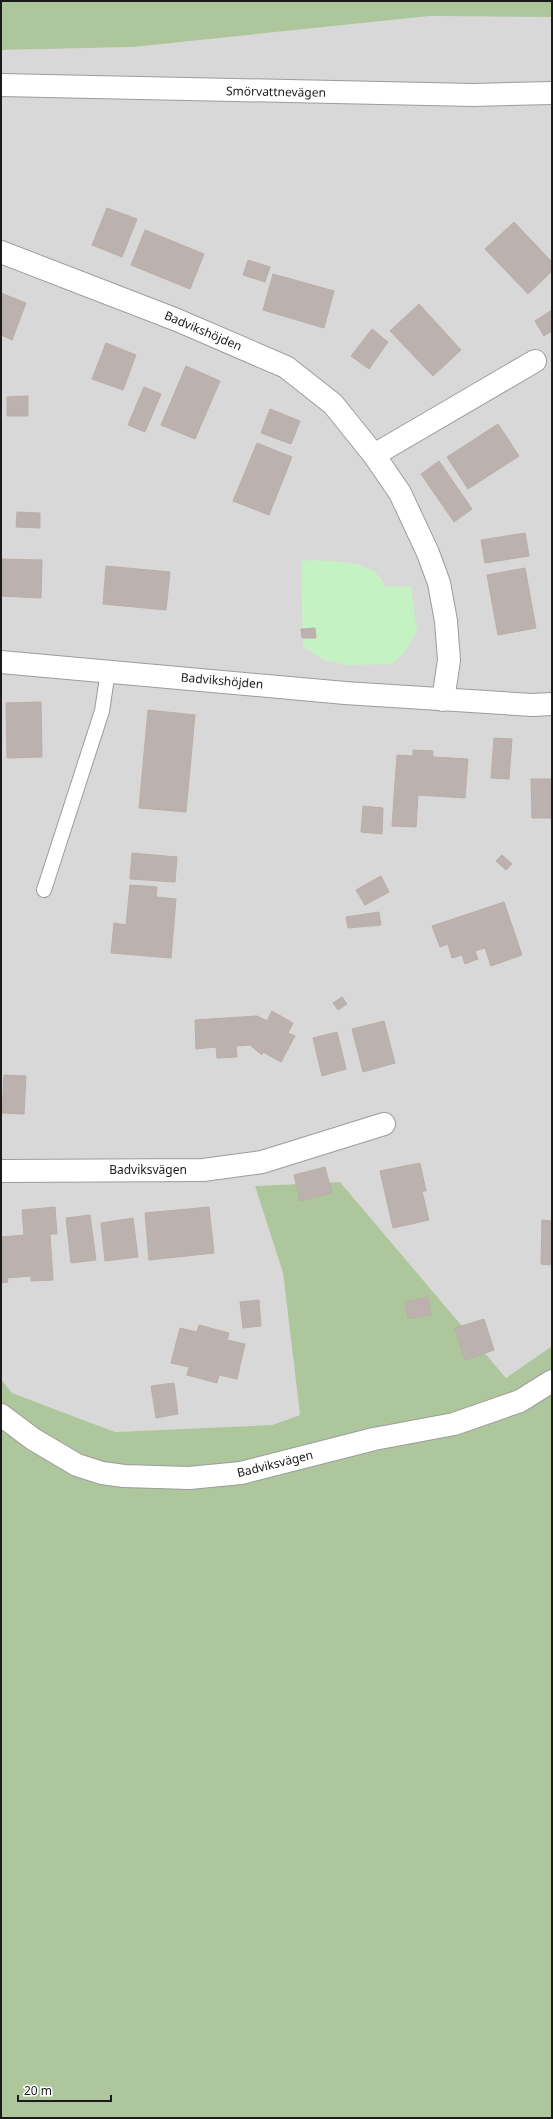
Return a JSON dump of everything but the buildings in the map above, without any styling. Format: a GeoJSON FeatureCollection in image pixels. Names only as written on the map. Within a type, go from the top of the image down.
{"type":"FeatureCollection","features":[{"type":"Feature","properties":{"kind":"street","name":"Smörvattnevägen"},"geometry":{"type":"LineString","coordinates":[[1,85],[458,95],[552,93]]}},
{"type":"Feature","properties":{"kind":"street","name":"Badvikshöjden"},"geometry":{"type":"LineString","coordinates":[[1,252],[177,320],[286,366],[334,404],[374,455],[400,493],[428,553],[439,583],[449,660],[443,700]]}},
{"type":"Feature","properties":{"kind":"street"},"geometry":{"type":"LineString","coordinates":[[374,455],[535,362]]}},
{"type":"Feature","properties":{"kind":"street","name":"Badvikshöjden"},"geometry":{"type":"LineString","coordinates":[[1,662],[345,693],[443,700],[552,704]]}},
{"type":"Feature","properties":{"kind":"street","name":"Badviksvägen"},"geometry":{"type":"LineString","coordinates":[[1,1171],[203,1170],[262,1162],[384,1124]]}},
{"type":"Feature","properties":{"kind":"street","name":"Badviksvägen"},"geometry":{"type":"LineString","coordinates":[[1,1415],[33,1439],[77,1465],[102,1473],[124,1476],[189,1478],[241,1473],[374,1439],[454,1424],[520,1401],[552,1380]]}},
{"type":"Feature","properties":{"kind":"lane"},"geometry":{"type":"LineString","coordinates":[[44,890],[102,711],[108,671]]}},
{"type":"Feature","properties":{"kind":"shaded area"},"geometry":{"type":"Polygon","coordinates":[[[430,16],[552,17],[552,1346],[506,1378],[340,1182],[255,1186],[283,1273],[300,1415],[272,1425],[115,1432],[12,1393],[1,1379],[1,50],[133,47],[430,16]]]}},
{"type":"Feature","properties":{"kind":"green space"},"geometry":{"type":"Polygon","coordinates":[[[1,1],[552,1],[552,17],[430,16],[133,47],[1,50],[1,1]]]}},
{"type":"Feature","properties":{"kind":"green space"},"geometry":{"type":"Polygon","coordinates":[[[317,560],[357,564],[366,567],[381,578],[386,587],[411,586],[417,632],[404,653],[391,664],[346,665],[322,659],[303,647],[301,561],[317,560]]]}},
{"type":"Feature","properties":{"kind":"green space"},"geometry":{"type":"Polygon","coordinates":[[[340,1182],[506,1378],[552,1346],[552,2118],[1,2118],[1,1379],[12,1393],[115,1432],[272,1425],[300,1415],[283,1273],[255,1186],[340,1182]]]}}]}
